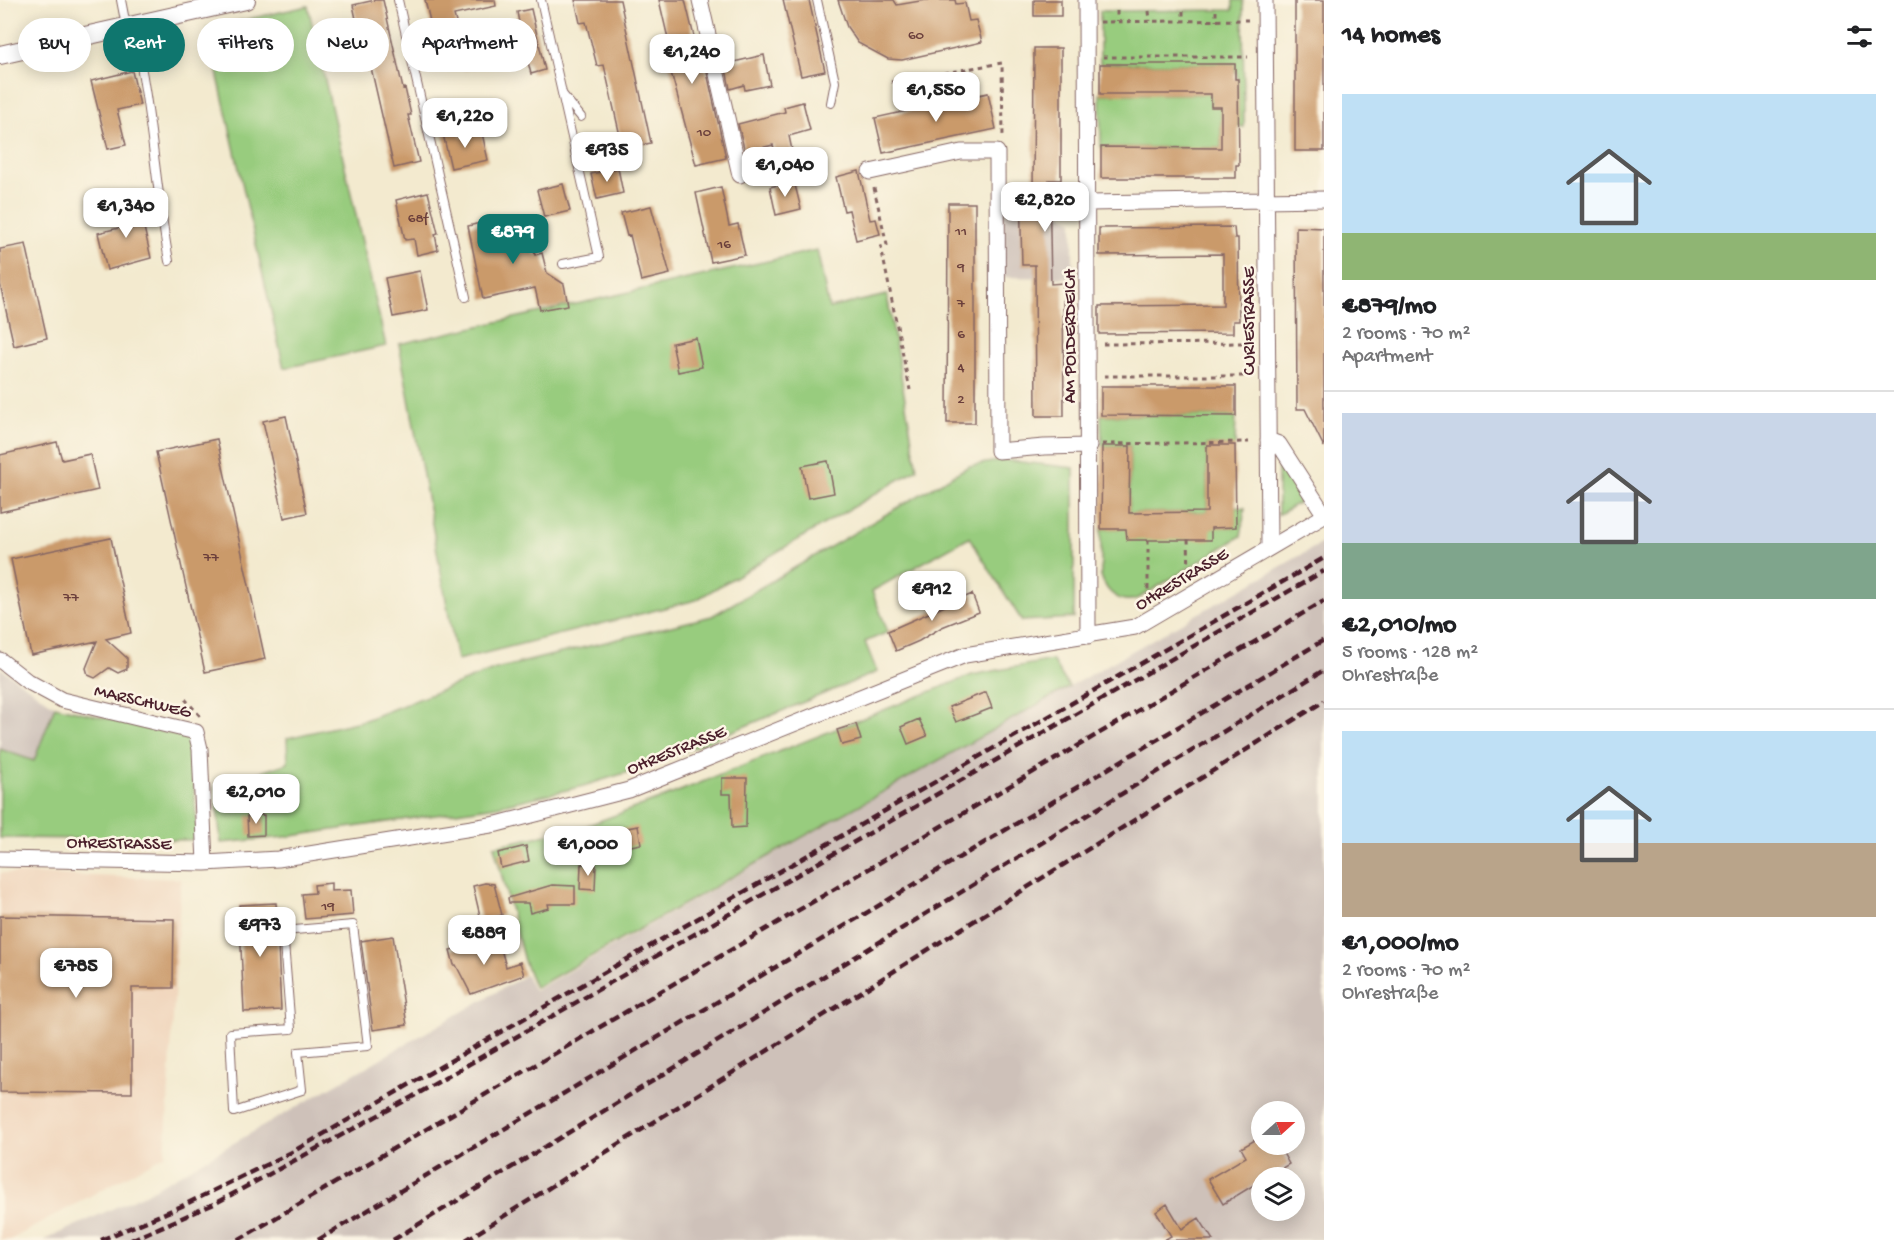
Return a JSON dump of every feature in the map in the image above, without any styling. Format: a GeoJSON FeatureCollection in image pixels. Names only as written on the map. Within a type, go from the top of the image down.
{"type":"FeatureCollection","features":[{"type":"Feature","properties":{"kind":"street"},"geometry":{"type":"LineString","coordinates":[[162,18],[246,0]]}},
{"type":"Feature","properties":{"kind":"street"},"geometry":{"type":"LineString","coordinates":[[700,0],[740,175]]}},
{"type":"Feature","properties":{"kind":"street","name":"AM POLDERDEICH"},"geometry":{"type":"LineString","coordinates":[[1086,0],[1089,203],[1088,636]]}},
{"type":"Feature","properties":{"kind":"street","name":"CURIESTRASSE"},"geometry":{"type":"LineString","coordinates":[[1265,0],[1269,548]]}},
{"type":"Feature","properties":{"kind":"street"},"geometry":{"type":"LineString","coordinates":[[0,55],[103,31]]}},
{"type":"Feature","properties":{"kind":"street"},"geometry":{"type":"LineString","coordinates":[[870,172],[961,152],[997,152],[998,451],[1089,445]]}},
{"type":"Feature","properties":{"kind":"street"},"geometry":{"type":"LineString","coordinates":[[1089,203],[1324,199]]}},
{"type":"Feature","properties":{"kind":"street"},"geometry":{"type":"LineString","coordinates":[[1268,440],[1279,444],[1324,515]]}},
{"type":"Feature","properties":{"kind":"street","name":"OHRESTRASSE"},"geometry":{"type":"LineString","coordinates":[[0,859],[206,863],[278,859],[497,824],[629,790],[965,655],[1135,627],[1324,515]]}},
{"type":"Feature","properties":{"kind":"street","name":"MARSCHWEG"},"geometry":{"type":"LineString","coordinates":[[0,660],[27,681],[62,700],[196,732],[200,749],[206,863]]}},
{"type":"Feature","properties":{"kind":"lane"},"geometry":{"type":"LineString","coordinates":[[121,0],[127,18]]}},
{"type":"Feature","properties":{"kind":"lane"},"geometry":{"type":"LineString","coordinates":[[398,0],[466,297]]}},
{"type":"Feature","properties":{"kind":"lane"},"geometry":{"type":"LineString","coordinates":[[541,0],[599,257],[563,264]]}},
{"type":"Feature","properties":{"kind":"lane"},"geometry":{"type":"LineString","coordinates":[[817,0],[835,82],[831,103]]}},
{"type":"Feature","properties":{"kind":"lane"},"geometry":{"type":"LineString","coordinates":[[140,72],[153,135],[158,195],[169,261]]}},
{"type":"Feature","properties":{"kind":"lane"},"geometry":{"type":"LineString","coordinates":[[562,94],[581,117]]}},
{"type":"Feature","properties":{"kind":"lane"},"geometry":{"type":"LineString","coordinates":[[353,925],[368,1046],[298,1052],[302,1090],[234,1112],[230,1033],[291,1029],[283,931],[353,925]]}},
{"type":"Feature","properties":{"kind":"path"},"geometry":{"type":"LineString","coordinates":[[1183,10],[1183,21]]}},
{"type":"Feature","properties":{"kind":"path"},"geometry":{"type":"LineString","coordinates":[[1117,11],[1117,22]]}},
{"type":"Feature","properties":{"kind":"path"},"geometry":{"type":"LineString","coordinates":[[1149,11],[1150,21]]}},
{"type":"Feature","properties":{"kind":"path"},"geometry":{"type":"LineString","coordinates":[[1216,11],[1216,21]]}},
{"type":"Feature","properties":{"kind":"path"},"geometry":{"type":"LineString","coordinates":[[1086,22],[1248,20]]}},
{"type":"Feature","properties":{"kind":"path"},"geometry":{"type":"LineString","coordinates":[[1086,57],[1248,57]]}},
{"type":"Feature","properties":{"kind":"path"},"geometry":{"type":"LineString","coordinates":[[1125,57],[1125,64]]}},
{"type":"Feature","properties":{"kind":"path"},"geometry":{"type":"LineString","coordinates":[[1167,57],[1167,64]]}},
{"type":"Feature","properties":{"kind":"path"},"geometry":{"type":"LineString","coordinates":[[1207,57],[1207,64]]}},
{"type":"Feature","properties":{"kind":"path"},"geometry":{"type":"LineString","coordinates":[[891,82],[1002,63],[1003,143],[997,152]]}},
{"type":"Feature","properties":{"kind":"path"},"geometry":{"type":"LineString","coordinates":[[870,172],[887,245],[881,247],[910,390]]}},
{"type":"Feature","properties":{"kind":"path"},"geometry":{"type":"LineString","coordinates":[[1089,344],[1249,343]]}},
{"type":"Feature","properties":{"kind":"path"},"geometry":{"type":"LineString","coordinates":[[1089,375],[1249,376]]}},
{"type":"Feature","properties":{"kind":"path"},"geometry":{"type":"LineString","coordinates":[[1089,445],[1249,442]]}},
{"type":"Feature","properties":{"kind":"path"},"geometry":{"type":"LineString","coordinates":[[1188,539],[1189,575]]}},
{"type":"Feature","properties":{"kind":"path"},"geometry":{"type":"LineString","coordinates":[[1148,540],[1148,601]]}},
{"type":"Feature","properties":{"kind":"path"},"geometry":{"type":"LineString","coordinates":[[185,699],[203,718]]}},
{"type":"Feature","properties":{"kind":"shaded area"},"geometry":{"type":"Polygon","coordinates":[[[1062,190],[1062,215],[1073,221],[1073,278],[1003,277],[1003,194],[1062,190]]]}},
{"type":"Feature","properties":{"kind":"shaded area"},"geometry":{"type":"Polygon","coordinates":[[[1324,542],[1324,1240],[44,1240],[147,1193],[526,975],[534,991],[1324,542]]]}},
{"type":"Feature","properties":{"kind":"shaded area"},"geometry":{"type":"Polygon","coordinates":[[[0,668],[55,706],[34,761],[0,749],[0,668]]]}},
{"type":"Feature","properties":{"kind":"shaded area"},"geometry":{"type":"Polygon","coordinates":[[[0,873],[181,879],[165,1155],[10,1240],[0,1240],[0,873]]]}},
{"type":"Feature","properties":{"kind":"green space"},"geometry":{"type":"Polygon","coordinates":[[[1233,0],[1243,0],[1244,127],[1238,127],[1238,79],[1234,64],[1100,64],[1100,11],[1233,10],[1233,0]]]}},
{"type":"Feature","properties":{"kind":"green space"},"geometry":{"type":"Polygon","coordinates":[[[308,6],[311,18],[306,18],[306,72],[323,72],[386,346],[284,368],[217,72],[294,72],[294,18],[253,18],[308,6]]]}},
{"type":"Feature","properties":{"kind":"green space"},"geometry":{"type":"Polygon","coordinates":[[[1100,94],[1211,94],[1211,107],[1221,107],[1221,148],[1101,147],[1100,94]]]}},
{"type":"Feature","properties":{"kind":"green space"},"geometry":{"type":"Polygon","coordinates":[[[817,250],[829,308],[887,295],[917,469],[696,600],[457,660],[399,344],[817,250]]]}},
{"type":"Feature","properties":{"kind":"green space"},"geometry":{"type":"Polygon","coordinates":[[[1101,415],[1236,416],[1235,446],[1207,445],[1207,512],[1129,513],[1130,446],[1102,446],[1101,415]]]}},
{"type":"Feature","properties":{"kind":"green space"},"geometry":{"type":"Polygon","coordinates":[[[1004,460],[1074,468],[1074,618],[1022,621],[969,537],[872,591],[888,632],[865,642],[877,672],[648,766],[580,787],[497,806],[285,837],[221,843],[215,787],[288,763],[287,738],[365,720],[496,669],[712,616],[969,466],[1004,460]]]}},
{"type":"Feature","properties":{"kind":"green space"},"geometry":{"type":"Polygon","coordinates":[[[1282,463],[1305,499],[1278,515],[1278,466],[1282,463]]]}},
{"type":"Feature","properties":{"kind":"green space"},"geometry":{"type":"Polygon","coordinates":[[[1235,507],[1245,508],[1241,536],[1139,598],[1121,599],[1107,588],[1101,576],[1101,529],[1235,527],[1235,507]]]}},
{"type":"Feature","properties":{"kind":"green space"},"geometry":{"type":"Polygon","coordinates":[[[1052,660],[1069,687],[535,988],[524,961],[494,846],[583,827],[972,675],[1052,660]]]}},
{"type":"Feature","properties":{"kind":"green space"},"geometry":{"type":"Polygon","coordinates":[[[55,706],[190,738],[198,840],[0,838],[0,749],[34,761],[55,706]]]}},
{"type":"Feature","properties":{"kind":"building"},"geometry":{"type":"Polygon","coordinates":[[[383,0],[387,18],[356,18],[353,5],[383,0]]]}},
{"type":"Feature","properties":{"kind":"building"},"geometry":{"type":"Polygon","coordinates":[[[425,0],[495,0],[496,6],[454,15],[455,18],[429,18],[425,0]]]}},
{"type":"Feature","properties":{"kind":"building"},"geometry":{"type":"Polygon","coordinates":[[[575,0],[620,0],[651,143],[623,149],[604,65],[597,66],[586,22],[580,23],[575,0]]]}},
{"type":"Feature","properties":{"kind":"building"},"geometry":{"type":"Polygon","coordinates":[[[659,0],[685,0],[702,69],[706,68],[726,158],[696,165],[668,61],[673,60],[659,0]]]}},
{"type":"Feature","properties":{"kind":"building"},"geometry":{"type":"Polygon","coordinates":[[[783,0],[809,0],[825,71],[801,76],[783,0]]]}},
{"type":"Feature","properties":{"kind":"building"},"geometry":{"type":"Polygon","coordinates":[[[838,0],[894,0],[897,5],[926,0],[955,0],[956,4],[965,3],[969,21],[976,20],[982,42],[902,60],[888,59],[858,43],[847,27],[838,0]]]}},
{"type":"Feature","properties":{"kind":"building"},"geometry":{"type":"Polygon","coordinates":[[[1034,0],[1061,0],[1061,16],[1034,16],[1034,0]]]}},
{"type":"Feature","properties":{"kind":"building"},"geometry":{"type":"Polygon","coordinates":[[[1295,0],[1324,0],[1324,151],[1295,151],[1295,0]]]}},
{"type":"Feature","properties":{"kind":"building"},"geometry":{"type":"Polygon","coordinates":[[[531,9],[533,18],[518,18],[517,12],[531,9]]]}},
{"type":"Feature","properties":{"kind":"building"},"geometry":{"type":"Polygon","coordinates":[[[389,27],[411,115],[408,115],[419,162],[394,168],[372,72],[389,72],[389,27]]]}},
{"type":"Feature","properties":{"kind":"building"},"geometry":{"type":"Polygon","coordinates":[[[537,35],[545,70],[531,74],[530,72],[537,72],[537,35]]]}},
{"type":"Feature","properties":{"kind":"building"},"geometry":{"type":"Polygon","coordinates":[[[1034,48],[1061,48],[1061,180],[1049,180],[1051,284],[1063,283],[1064,416],[1036,416],[1035,265],[1022,265],[1020,193],[1033,193],[1034,48]]]}},
{"type":"Feature","properties":{"kind":"building"},"geometry":{"type":"Polygon","coordinates":[[[764,55],[770,85],[745,90],[744,85],[730,89],[725,64],[764,55]]]}},
{"type":"Feature","properties":{"kind":"building"},"geometry":{"type":"Polygon","coordinates":[[[1100,64],[1235,64],[1235,79],[1238,79],[1239,165],[1236,165],[1236,178],[1101,178],[1101,147],[1221,148],[1221,107],[1211,107],[1211,94],[1100,94],[1100,64]]]}},
{"type":"Feature","properties":{"kind":"building"},"geometry":{"type":"Polygon","coordinates":[[[132,72],[140,105],[117,110],[126,145],[108,149],[91,81],[132,72]]]}},
{"type":"Feature","properties":{"kind":"building"},"geometry":{"type":"Polygon","coordinates":[[[988,93],[996,129],[883,153],[875,118],[988,93]]]}},
{"type":"Feature","properties":{"kind":"building"},"geometry":{"type":"Polygon","coordinates":[[[803,102],[810,130],[789,136],[793,155],[776,159],[773,145],[745,152],[738,124],[785,112],[784,107],[803,102]]]}},
{"type":"Feature","properties":{"kind":"building"},"geometry":{"type":"Polygon","coordinates":[[[460,130],[461,137],[482,133],[488,160],[451,168],[443,134],[460,130]]]}},
{"type":"Feature","properties":{"kind":"building"},"geometry":{"type":"Polygon","coordinates":[[[618,168],[623,193],[597,199],[591,174],[618,168]]]}},
{"type":"Feature","properties":{"kind":"building"},"geometry":{"type":"Polygon","coordinates":[[[859,171],[870,220],[876,219],[880,234],[856,240],[849,210],[844,211],[836,177],[859,171]]]}},
{"type":"Feature","properties":{"kind":"building"},"geometry":{"type":"Polygon","coordinates":[[[794,181],[801,209],[776,215],[770,187],[794,181]]]}},
{"type":"Feature","properties":{"kind":"building"},"geometry":{"type":"Polygon","coordinates":[[[563,184],[570,211],[544,217],[537,190],[563,184]]]}},
{"type":"Feature","properties":{"kind":"building"},"geometry":{"type":"Polygon","coordinates":[[[721,187],[729,226],[738,224],[745,255],[711,262],[696,193],[721,187]]]}},
{"type":"Feature","properties":{"kind":"building"},"geometry":{"type":"Polygon","coordinates":[[[428,192],[438,233],[435,234],[438,250],[417,255],[414,239],[405,240],[396,200],[428,192]]]}},
{"type":"Feature","properties":{"kind":"building"},"geometry":{"type":"Polygon","coordinates":[[[137,197],[151,258],[107,270],[98,233],[127,226],[121,201],[137,197]]]}},
{"type":"Feature","properties":{"kind":"building"},"geometry":{"type":"Polygon","coordinates":[[[948,203],[975,203],[975,423],[947,423],[948,203]]]}},
{"type":"Feature","properties":{"kind":"building"},"geometry":{"type":"Polygon","coordinates":[[[651,206],[670,274],[641,281],[630,235],[627,236],[621,213],[651,206]]]}},
{"type":"Feature","properties":{"kind":"building"},"geometry":{"type":"Polygon","coordinates":[[[496,219],[500,234],[529,227],[535,255],[542,253],[547,273],[564,284],[568,305],[540,310],[535,288],[483,299],[468,226],[496,219]]]}},
{"type":"Feature","properties":{"kind":"building"},"geometry":{"type":"Polygon","coordinates":[[[1234,227],[1235,238],[1238,238],[1239,321],[1233,321],[1233,333],[1099,334],[1099,306],[1223,305],[1223,254],[1099,255],[1099,228],[1234,227]]]}},
{"type":"Feature","properties":{"kind":"building"},"geometry":{"type":"Polygon","coordinates":[[[1296,227],[1324,228],[1324,447],[1305,409],[1297,409],[1296,227]]]}},
{"type":"Feature","properties":{"kind":"building"},"geometry":{"type":"Polygon","coordinates":[[[26,244],[47,338],[14,346],[0,284],[0,249],[26,244]]]}},
{"type":"Feature","properties":{"kind":"building"},"geometry":{"type":"Polygon","coordinates":[[[420,271],[428,310],[393,317],[385,278],[420,271]]]}},
{"type":"Feature","properties":{"kind":"building"},"geometry":{"type":"Polygon","coordinates":[[[696,338],[702,367],[678,372],[672,343],[696,338]]]}},
{"type":"Feature","properties":{"kind":"building"},"geometry":{"type":"Polygon","coordinates":[[[1101,386],[1236,386],[1236,416],[1101,415],[1101,386]]]}},
{"type":"Feature","properties":{"kind":"building"},"geometry":{"type":"Polygon","coordinates":[[[286,416],[307,513],[284,518],[263,421],[286,416]]]}},
{"type":"Feature","properties":{"kind":"building"},"geometry":{"type":"Polygon","coordinates":[[[217,439],[265,659],[205,672],[156,452],[217,439]]]}},
{"type":"Feature","properties":{"kind":"building"},"geometry":{"type":"Polygon","coordinates":[[[57,442],[62,460],[90,454],[98,490],[0,512],[0,455],[57,442]]]}},
{"type":"Feature","properties":{"kind":"building"},"geometry":{"type":"Polygon","coordinates":[[[1207,445],[1235,445],[1236,527],[1211,528],[1211,540],[1127,540],[1126,529],[1101,529],[1102,446],[1130,446],[1129,513],[1207,512],[1207,445]]]}},
{"type":"Feature","properties":{"kind":"building"},"geometry":{"type":"Polygon","coordinates":[[[828,461],[834,493],[808,498],[802,466],[828,461]]]}},
{"type":"Feature","properties":{"kind":"building"},"geometry":{"type":"Polygon","coordinates":[[[111,538],[131,633],[106,639],[127,658],[127,669],[118,673],[109,668],[95,678],[88,675],[86,668],[97,641],[31,655],[11,559],[111,538]]]}},
{"type":"Feature","properties":{"kind":"building"},"geometry":{"type":"Polygon","coordinates":[[[972,594],[979,612],[942,627],[896,651],[888,631],[972,594]]]}},
{"type":"Feature","properties":{"kind":"building"},"geometry":{"type":"Polygon","coordinates":[[[986,692],[992,708],[956,722],[949,707],[986,692]]]}},
{"type":"Feature","properties":{"kind":"building"},"geometry":{"type":"Polygon","coordinates":[[[919,719],[927,736],[908,744],[901,727],[919,719]]]}},
{"type":"Feature","properties":{"kind":"building"},"geometry":{"type":"Polygon","coordinates":[[[856,724],[861,740],[842,745],[837,730],[856,724]]]}},
{"type":"Feature","properties":{"kind":"building"},"geometry":{"type":"Polygon","coordinates":[[[722,778],[747,778],[746,827],[732,828],[731,794],[722,794],[722,778]]]}},
{"type":"Feature","properties":{"kind":"building"},"geometry":{"type":"Polygon","coordinates":[[[264,815],[264,835],[248,836],[247,816],[264,815]]]}},
{"type":"Feature","properties":{"kind":"building"},"geometry":{"type":"Polygon","coordinates":[[[638,826],[641,844],[621,848],[617,830],[638,826]]]}},
{"type":"Feature","properties":{"kind":"building"},"geometry":{"type":"Polygon","coordinates":[[[526,846],[529,861],[501,868],[498,853],[526,846]]]}},
{"type":"Feature","properties":{"kind":"building"},"geometry":{"type":"Polygon","coordinates":[[[581,864],[596,865],[595,890],[580,889],[581,864]]]}},
{"type":"Feature","properties":{"kind":"building"},"geometry":{"type":"Polygon","coordinates":[[[331,883],[331,891],[351,890],[353,915],[305,919],[302,894],[315,893],[314,885],[331,883]]]}},
{"type":"Feature","properties":{"kind":"building"},"geometry":{"type":"Polygon","coordinates":[[[485,883],[494,884],[502,915],[481,920],[473,886],[485,883]]]}},
{"type":"Feature","properties":{"kind":"building"},"geometry":{"type":"Polygon","coordinates":[[[552,885],[575,886],[575,904],[548,904],[549,908],[530,913],[528,903],[509,903],[508,898],[552,885]]]}},
{"type":"Feature","properties":{"kind":"building"},"geometry":{"type":"Polygon","coordinates":[[[276,903],[281,1010],[244,1012],[239,905],[276,903]]]}},
{"type":"Feature","properties":{"kind":"building"},"geometry":{"type":"Polygon","coordinates":[[[0,916],[174,919],[173,988],[132,988],[132,1093],[0,1092],[0,916]]]}},
{"type":"Feature","properties":{"kind":"building"},"geometry":{"type":"Polygon","coordinates":[[[393,936],[407,1025],[373,1030],[361,941],[393,936]]]}},
{"type":"Feature","properties":{"kind":"building"},"geometry":{"type":"Polygon","coordinates":[[[498,938],[506,967],[520,962],[524,975],[471,994],[454,965],[450,950],[498,938]]]}},
{"type":"Feature","properties":{"kind":"building"},"geometry":{"type":"Polygon","coordinates":[[[1251,1142],[1251,1155],[1284,1155],[1289,1164],[1284,1167],[1251,1167],[1251,1187],[1223,1204],[1208,1179],[1246,1157],[1241,1148],[1251,1142]]]}},
{"type":"Feature","properties":{"kind":"building"},"geometry":{"type":"Polygon","coordinates":[[[1167,1204],[1182,1229],[1199,1218],[1213,1240],[1164,1240],[1171,1236],[1156,1212],[1167,1204]]]}},
{"type":"Feature","properties":{"kind":"railway"},"geometry":{"type":"LineString","coordinates":[[101,1240],[182,1206],[294,1151],[1324,558]]}},
{"type":"Feature","properties":{"kind":"railway"},"geometry":{"type":"LineString","coordinates":[[131,1240],[214,1204],[412,1097],[1324,571]]}},
{"type":"Feature","properties":{"kind":"railway"},"geometry":{"type":"LineString","coordinates":[[238,1240],[1324,601]]}},
{"type":"Feature","properties":{"kind":"railway"},"geometry":{"type":"LineString","coordinates":[[318,1240],[1324,640]]}},
{"type":"Feature","properties":{"kind":"railway"},"geometry":{"type":"LineString","coordinates":[[393,1240],[1324,670]]}},
{"type":"Feature","properties":{"kind":"railway"},"geometry":{"type":"LineString","coordinates":[[466,1240],[1324,701]]}}]}
